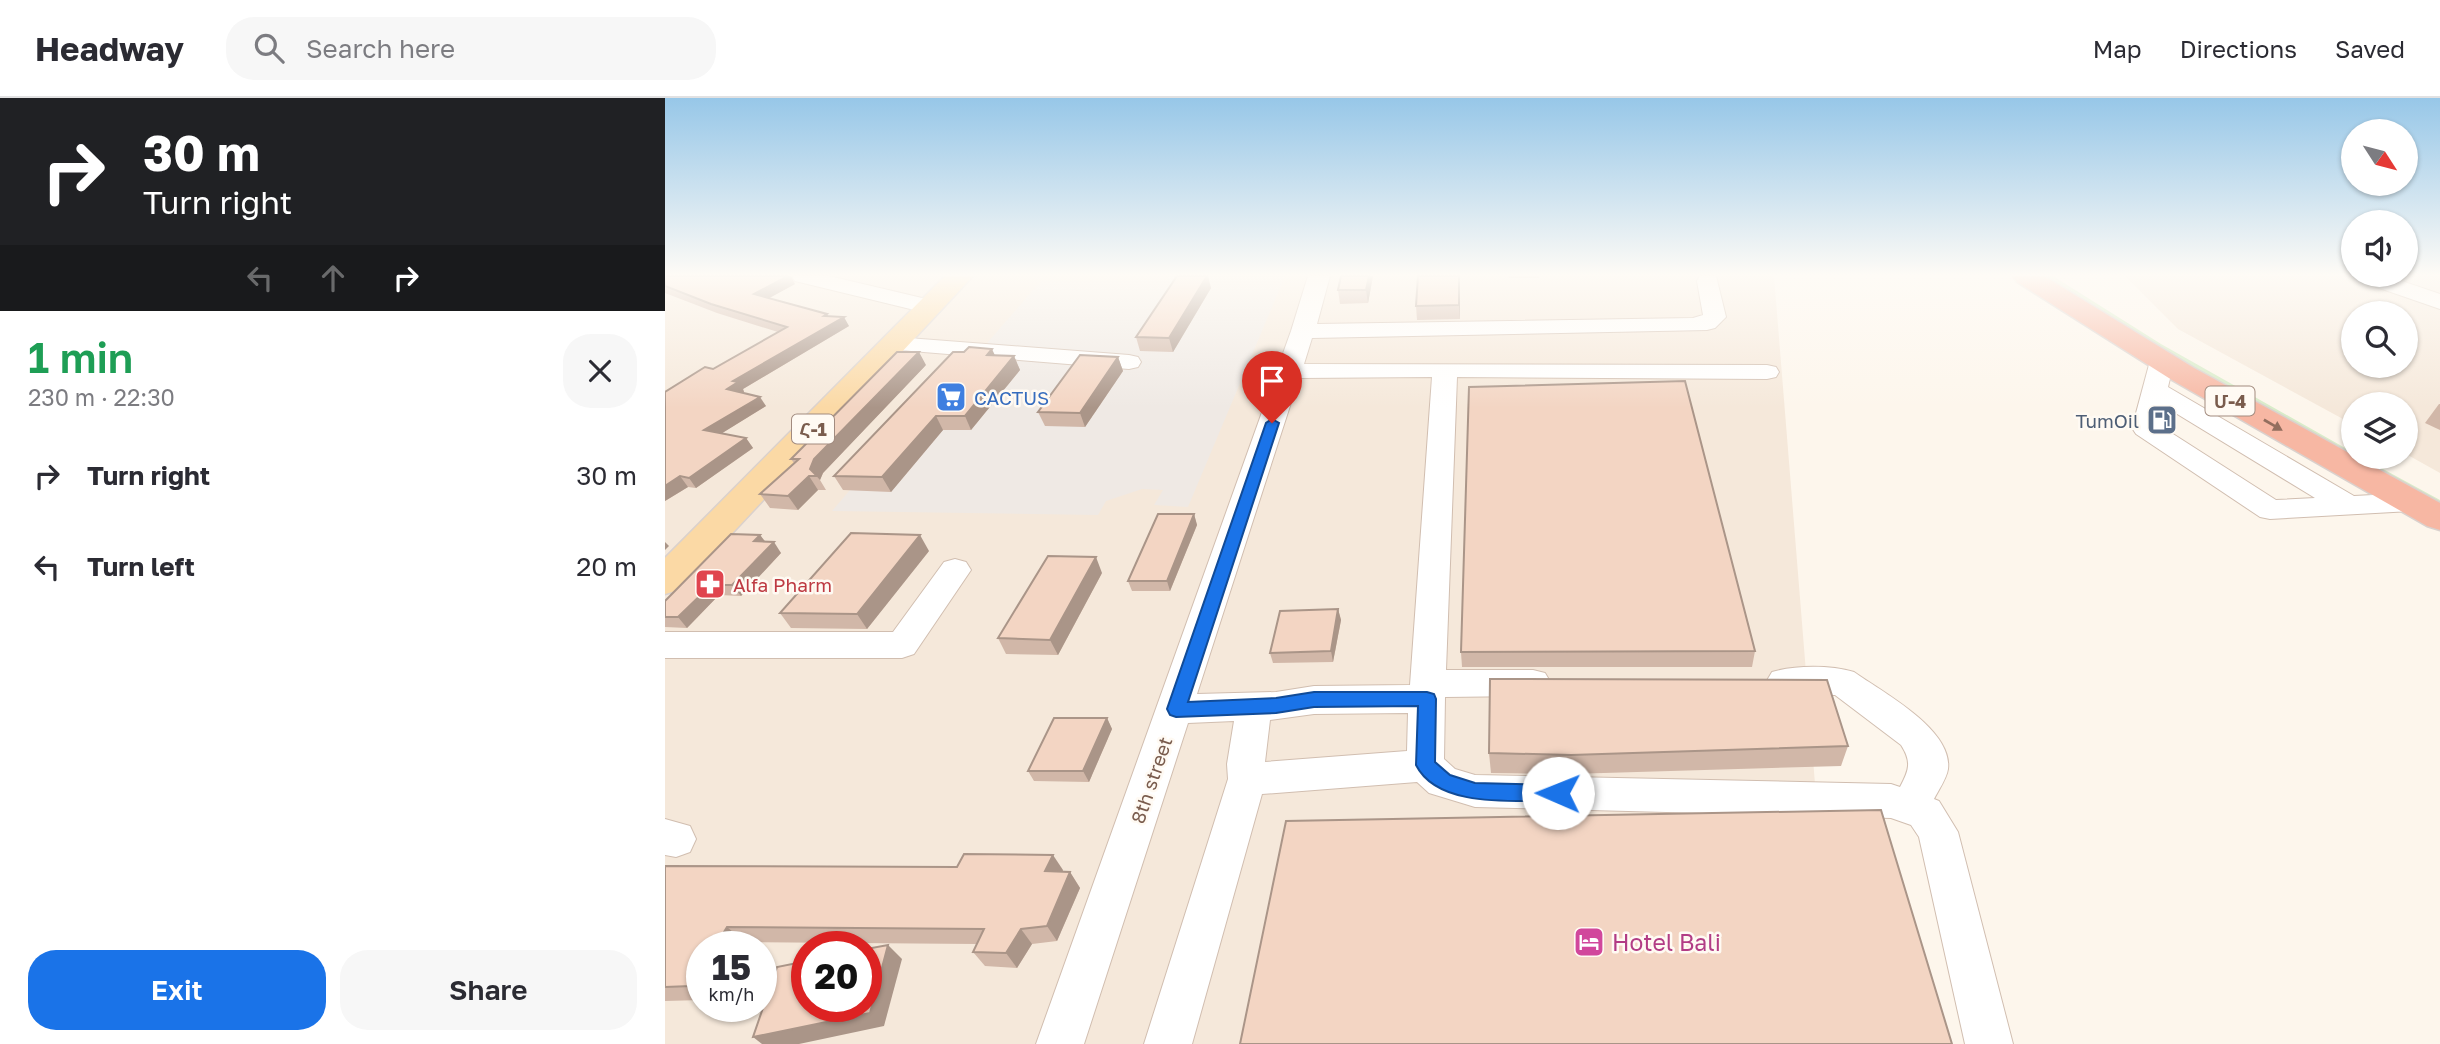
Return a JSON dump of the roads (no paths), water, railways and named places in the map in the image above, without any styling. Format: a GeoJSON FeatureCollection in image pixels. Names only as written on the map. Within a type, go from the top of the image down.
{"type":"FeatureCollection","features":[{"type":"Feature","properties":{"kind":"highway","name":"Մ-4"},"geometry":{"type":"LineString","coordinates":[[2084,320],[2158,376],[2425,498]]}},
{"type":"Feature","properties":{"kind":"highway","name":"Մ-4"},"geometry":{"type":"LineString","coordinates":[[2137,320],[2203,361],[2341,438]]}},
{"type":"Feature","properties":{"kind":"highway","name":"Մ-4"},"geometry":{"type":"LineString","coordinates":[[2389,469],[2425,498],[2440,518]]}},
{"type":"Feature","properties":{"kind":"main road","name":"Հ-1"},"geometry":{"type":"LineString","coordinates":[[665,581],[918,320]]}},
{"type":"Feature","properties":{"kind":"street","name":"8th street"},"geometry":{"type":"LineString","coordinates":[[1060,1044],[1306,320]]}},
{"type":"Feature","properties":{"kind":"street"},"geometry":{"type":"LineString","coordinates":[[1303,331],[1693,326],[1711,320]]}},
{"type":"Feature","properties":{"kind":"street"},"geometry":{"type":"LineString","coordinates":[[895,344],[1129,362]]}},
{"type":"Feature","properties":{"kind":"street"},"geometry":{"type":"LineString","coordinates":[[939,369],[958,349]]}},
{"type":"Feature","properties":{"kind":"street"},"geometry":{"type":"LineString","coordinates":[[1445,370],[1425,765],[1443,782],[1475,791],[1891,801],[1925,814],[1938,832],[1989,1044]]}},
{"type":"Feature","properties":{"kind":"street"},"geometry":{"type":"LineString","coordinates":[[1290,371],[1767,372]]}},
{"type":"Feature","properties":{"kind":"street"},"geometry":{"type":"LineString","coordinates":[[2348,505],[2158,376],[2145,428],[2270,510],[2348,505],[2425,498]]}},
{"type":"Feature","properties":{"kind":"street"},"geometry":{"type":"LineString","coordinates":[[665,645],[902,645],[955,570]]}},
{"type":"Feature","properties":{"kind":"street"},"geometry":{"type":"LineString","coordinates":[[1746,682],[1842,682],[1914,734],[1926,752],[1929,769],[1910,808]]}},
{"type":"Feature","properties":{"kind":"street"},"geometry":{"type":"LineString","coordinates":[[1176,709],[1254,706],[1314,699],[1566,683]]}},
{"type":"Feature","properties":{"kind":"street"},"geometry":{"type":"LineString","coordinates":[[1168,1044],[1247,779],[1246,764],[1254,706]]}},
{"type":"Feature","properties":{"kind":"street"},"geometry":{"type":"LineString","coordinates":[[1247,779],[1326,775],[1425,765]]}},
{"type":"Feature","properties":{"kind":"place","name":"CACTUS"},"geometry":{"type":"Point","coordinates":[951,397]}},
{"type":"Feature","properties":{"kind":"place","name":"TumOil"},"geometry":{"type":"Point","coordinates":[2162,420]}},
{"type":"Feature","properties":{"kind":"place","name":"Alfa Pharm"},"geometry":{"type":"Point","coordinates":[710,584]}},
{"type":"Feature","properties":{"kind":"place","name":"Hotel Bali"},"geometry":{"type":"Point","coordinates":[1589,942]}}]}
